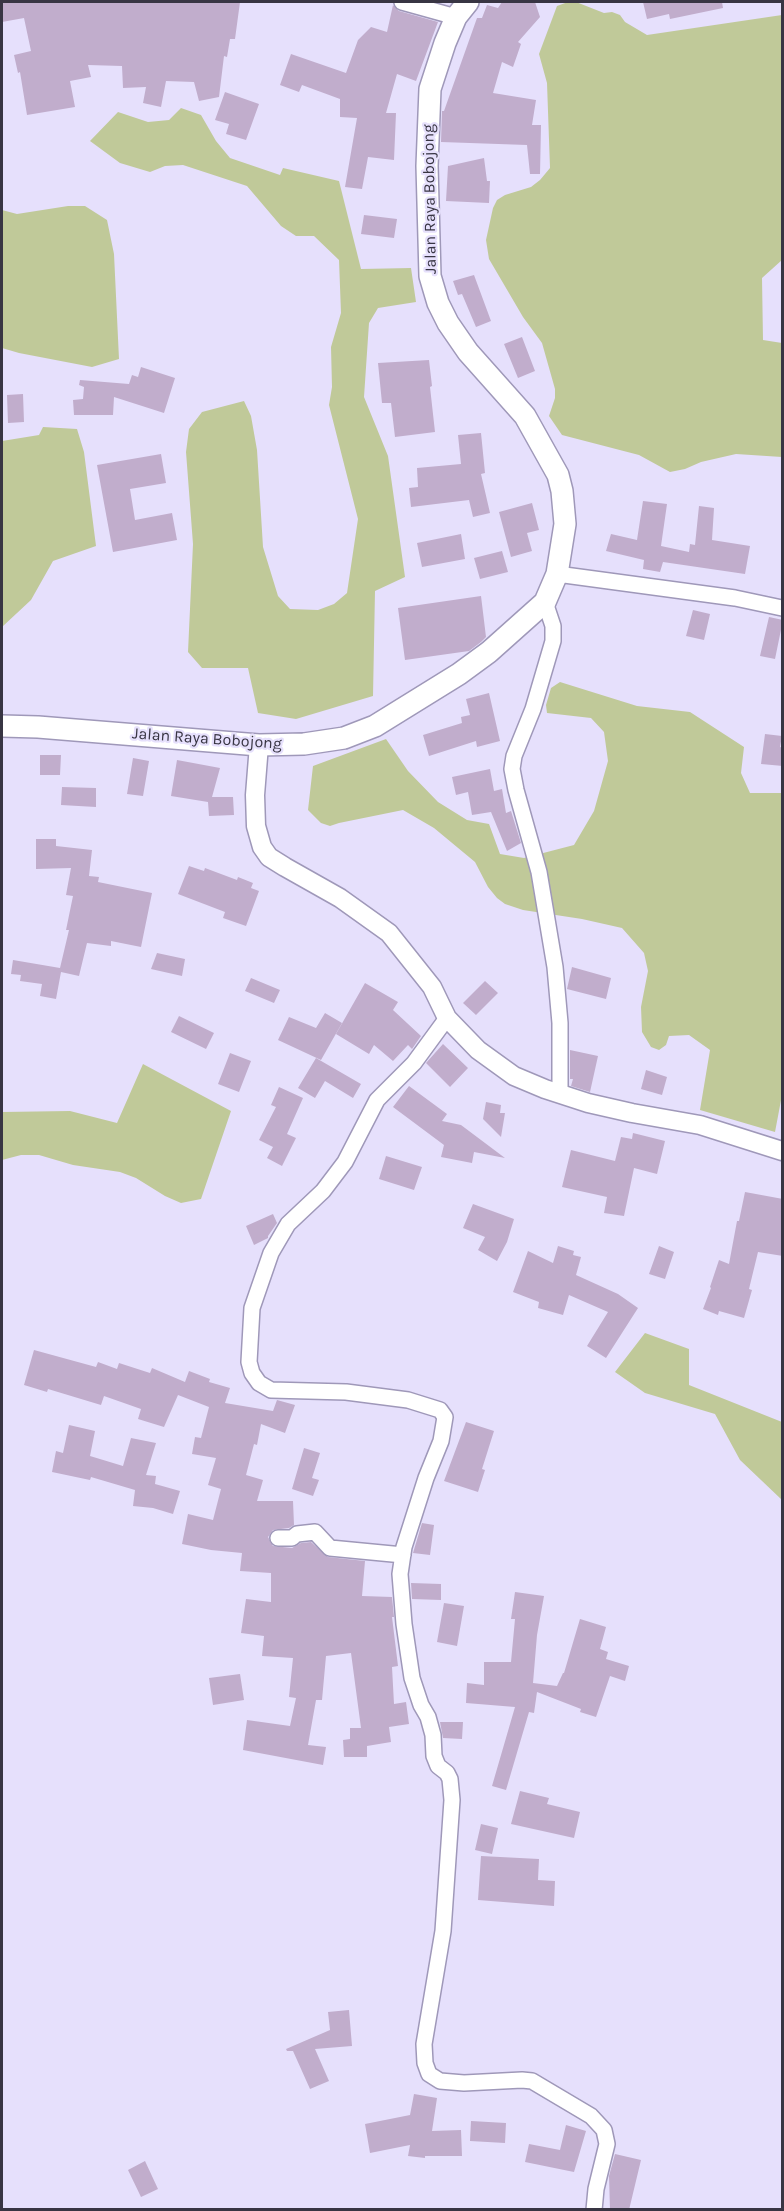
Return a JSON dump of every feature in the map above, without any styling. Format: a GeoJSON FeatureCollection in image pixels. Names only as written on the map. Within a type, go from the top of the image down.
{"type":"FeatureCollection","features":[{"type":"Feature","properties":{"kind":"main road","name":"Jalan Raya Bobojong"},"geometry":{"type":"LineString","coordinates":[[2,726],[259,745],[304,744],[344,738],[375,726],[459,674],[489,652],[545,602],[558,574],[564,524],[562,491],[558,475],[525,416],[468,352],[448,323],[438,303],[430,276],[427,166],[430,89],[445,43],[462,9]]}},
{"type":"Feature","properties":{"kind":"street"},"geometry":{"type":"LineString","coordinates":[[402,2],[462,9]]}},
{"type":"Feature","properties":{"kind":"street"},"geometry":{"type":"LineString","coordinates":[[558,574],[735,598],[783,608]]}},
{"type":"Feature","properties":{"kind":"street"},"geometry":{"type":"LineString","coordinates":[[545,602],[553,626],[553,641],[533,709],[514,756],[512,770],[539,872],[555,967],[560,1023],[560,1094]]}},
{"type":"Feature","properties":{"kind":"street"},"geometry":{"type":"LineString","coordinates":[[259,745],[255,806],[256,826],[262,847],[269,856],[285,867],[340,898],[389,933],[432,987],[447,1018],[478,1050],[514,1076],[560,1094],[632,1113],[700,1125],[783,1151]]}},
{"type":"Feature","properties":{"kind":"street"},"geometry":{"type":"LineString","coordinates":[[447,1018],[414,1063],[377,1100],[345,1162],[322,1191],[288,1224],[272,1254],[252,1308],[249,1362],[258,1383],[271,1390],[346,1392],[408,1400],[440,1410],[444,1414],[445,1425],[426,1478],[403,1555],[400,1574],[412,1678],[421,1705],[428,1717],[433,1735],[434,1756],[438,1766],[447,1773],[450,1779],[452,1800],[443,1931],[424,2044],[425,2063],[429,2074],[440,2081],[464,2083],[532,2081],[591,2116],[604,2130],[607,2144],[596,2189],[594,2210]]}},
{"type":"Feature","properties":{"kind":"street"},"geometry":{"type":"LineString","coordinates":[[278,1538],[292,1538],[297,1534],[315,1532],[330,1548],[403,1555]]}},
{"type":"Feature","properties":{"kind":"green space"},"geometry":{"type":"Polygon","coordinates":[[[576,2],[604,13],[612,12],[620,15],[625,22],[647,35],[782,15],[782,260],[762,278],[763,340],[782,343],[782,457],[736,454],[670,472],[639,455],[562,435],[549,416],[555,398],[555,389],[542,343],[523,317],[489,259],[486,240],[497,200],[505,195],[531,187],[550,168],[547,83],[539,54],[557,6],[576,2]]]}},
{"type":"Feature","properties":{"kind":"green space"},"geometry":{"type":"Polygon","coordinates":[[[181,108],[201,115],[216,141],[230,158],[280,175],[283,168],[339,181],[361,269],[411,268],[416,302],[378,308],[369,323],[364,397],[388,456],[405,577],[375,591],[373,696],[296,719],[258,713],[248,668],[202,668],[188,652],[193,544],[186,452],[189,429],[202,412],[244,401],[251,416],[257,450],[263,547],[278,596],[290,609],[318,610],[334,604],[347,593],[358,519],[329,405],[332,387],[331,347],[341,313],[339,260],[314,236],[296,236],[281,226],[247,186],[183,165],[165,166],[150,172],[120,163],[90,141],[118,112],[148,122],[169,120],[181,108]]]}},
{"type":"Feature","properties":{"kind":"green space"},"geometry":{"type":"Polygon","coordinates":[[[68,206],[85,206],[107,220],[114,254],[119,359],[92,367],[2,348],[2,210],[17,214],[68,206]]]}},
{"type":"Feature","properties":{"kind":"green space"},"geometry":{"type":"Polygon","coordinates":[[[43,427],[77,429],[84,452],[96,546],[53,561],[31,600],[2,627],[2,441],[39,435],[43,427]]]}},
{"type":"Feature","properties":{"kind":"green space"},"geometry":{"type":"Polygon","coordinates":[[[560,682],[637,706],[690,712],[744,747],[741,773],[750,793],[782,793],[782,1095],[775,1132],[700,1110],[710,1050],[689,1035],[669,1036],[666,1045],[659,1050],[651,1047],[642,1032],[641,1007],[648,971],[644,953],[622,928],[523,910],[505,904],[488,887],[475,862],[434,828],[403,810],[330,826],[321,823],[308,810],[313,766],[386,739],[408,771],[438,802],[467,820],[489,824],[500,854],[524,858],[574,845],[594,811],[608,761],[604,732],[591,718],[547,713],[546,705],[551,688],[560,682]]]}},
{"type":"Feature","properties":{"kind":"green space"},"geometry":{"type":"Polygon","coordinates":[[[143,1064],[231,1111],[201,1199],[181,1203],[136,1178],[120,1172],[73,1165],[39,1155],[21,1155],[2,1160],[2,1112],[70,1111],[117,1123],[143,1064]]]}},
{"type":"Feature","properties":{"kind":"green space"},"geometry":{"type":"Polygon","coordinates":[[[645,1333],[689,1349],[689,1385],[782,1422],[782,1500],[740,1460],[715,1414],[645,1393],[615,1372],[645,1333]]]}},
{"type":"Feature","properties":{"kind":"building"},"geometry":{"type":"Polygon","coordinates":[[[2,2],[240,2],[235,39],[230,39],[227,57],[224,56],[219,97],[199,101],[194,82],[166,81],[161,107],[143,103],[146,87],[123,88],[122,66],[88,65],[91,77],[70,81],[75,107],[27,115],[20,72],[18,73],[14,55],[31,51],[24,18],[2,22],[2,2]]]}},
{"type":"Feature","properties":{"kind":"building"},"geometry":{"type":"Polygon","coordinates":[[[502,2],[535,2],[540,17],[518,42],[521,44],[513,67],[502,62],[493,93],[536,100],[532,125],[541,125],[540,174],[530,174],[527,145],[441,142],[442,111],[444,111],[477,18],[482,18],[487,5],[498,8],[502,2]]]}},
{"type":"Feature","properties":{"kind":"building"},"geometry":{"type":"Polygon","coordinates":[[[643,2],[722,2],[723,8],[670,19],[669,14],[647,19],[643,2]]]}},
{"type":"Feature","properties":{"kind":"building"},"geometry":{"type":"Polygon","coordinates":[[[393,5],[399,11],[438,22],[416,81],[397,74],[386,113],[396,113],[394,160],[368,157],[362,189],[345,187],[357,118],[340,117],[340,99],[302,85],[299,92],[280,85],[291,54],[346,73],[358,40],[371,27],[387,32],[393,5]]]}},
{"type":"Feature","properties":{"kind":"building"},"geometry":{"type":"Polygon","coordinates":[[[225,92],[259,104],[246,140],[226,134],[229,124],[215,120],[225,92]]]}},
{"type":"Feature","properties":{"kind":"building"},"geometry":{"type":"Polygon","coordinates":[[[484,158],[487,181],[490,181],[489,203],[446,201],[448,166],[484,158]]]}},
{"type":"Feature","properties":{"kind":"building"},"geometry":{"type":"Polygon","coordinates":[[[364,215],[397,219],[394,238],[361,234],[364,215]]]}},
{"type":"Feature","properties":{"kind":"building"},"geometry":{"type":"Polygon","coordinates":[[[474,275],[491,321],[476,327],[462,294],[458,295],[453,281],[474,275]]]}},
{"type":"Feature","properties":{"kind":"building"},"geometry":{"type":"Polygon","coordinates":[[[522,337],[535,371],[518,378],[504,344],[522,337]]]}},
{"type":"Feature","properties":{"kind":"building"},"geometry":{"type":"Polygon","coordinates":[[[429,360],[435,432],[395,437],[391,403],[382,403],[378,363],[429,360]]]}},
{"type":"Feature","properties":{"kind":"building"},"geometry":{"type":"Polygon","coordinates":[[[141,367],[175,378],[164,413],[114,397],[113,415],[74,415],[73,400],[83,399],[84,387],[79,385],[80,380],[129,384],[132,375],[138,377],[141,367]]]}},
{"type":"Feature","properties":{"kind":"building"},"geometry":{"type":"Polygon","coordinates":[[[23,394],[24,422],[8,423],[7,395],[23,394]]]}},
{"type":"Feature","properties":{"kind":"building"},"geometry":{"type":"Polygon","coordinates":[[[481,433],[485,473],[481,474],[490,513],[473,517],[469,500],[411,507],[409,488],[418,487],[417,468],[461,464],[458,435],[481,433]]]}},
{"type":"Feature","properties":{"kind":"building"},"geometry":{"type":"Polygon","coordinates":[[[161,454],[166,483],[130,489],[135,520],[172,513],[177,540],[113,552],[97,465],[161,454]]]}},
{"type":"Feature","properties":{"kind":"building"},"geometry":{"type":"Polygon","coordinates":[[[643,501],[667,504],[661,546],[689,552],[690,544],[695,545],[699,506],[714,508],[712,540],[750,546],[745,574],[663,562],[660,572],[643,569],[644,560],[606,551],[611,534],[637,540],[643,501]]]}},
{"type":"Feature","properties":{"kind":"building"},"geometry":{"type":"Polygon","coordinates":[[[532,503],[539,530],[527,533],[532,551],[511,557],[499,512],[532,503]]]}},
{"type":"Feature","properties":{"kind":"building"},"geometry":{"type":"Polygon","coordinates":[[[461,534],[465,559],[422,567],[417,543],[461,534]]]}},
{"type":"Feature","properties":{"kind":"building"},"geometry":{"type":"Polygon","coordinates":[[[502,551],[508,572],[480,579],[474,558],[502,551]]]}},
{"type":"Feature","properties":{"kind":"building"},"geometry":{"type":"Polygon","coordinates":[[[481,596],[486,637],[481,642],[469,651],[405,660],[398,608],[481,596]]]}},
{"type":"Feature","properties":{"kind":"building"},"geometry":{"type":"Polygon","coordinates":[[[693,610],[710,614],[704,640],[686,636],[693,610]]]}},
{"type":"Feature","properties":{"kind":"building"},"geometry":{"type":"Polygon","coordinates":[[[769,617],[783,620],[775,659],[760,656],[769,617]]]}},
{"type":"Feature","properties":{"kind":"building"},"geometry":{"type":"Polygon","coordinates":[[[489,693],[500,741],[477,747],[476,741],[429,756],[423,735],[462,723],[461,717],[470,715],[466,699],[489,693]]]}},
{"type":"Feature","properties":{"kind":"building"},"geometry":{"type":"Polygon","coordinates":[[[765,734],[782,736],[780,747],[783,748],[783,766],[761,764],[765,734]]]}},
{"type":"Feature","properties":{"kind":"building"},"geometry":{"type":"Polygon","coordinates":[[[40,755],[61,755],[60,775],[40,775],[40,755]]]}},
{"type":"Feature","properties":{"kind":"building"},"geometry":{"type":"Polygon","coordinates":[[[133,758],[149,761],[143,796],[127,794],[133,758]]]}},
{"type":"Feature","properties":{"kind":"building"},"geometry":{"type":"Polygon","coordinates":[[[177,760],[220,768],[212,797],[233,797],[234,815],[209,816],[208,802],[171,796],[177,760]]]}},
{"type":"Feature","properties":{"kind":"building"},"geometry":{"type":"Polygon","coordinates":[[[490,769],[494,791],[502,789],[506,813],[511,811],[521,843],[507,851],[491,812],[472,815],[468,792],[456,795],[452,777],[490,769]]]}},
{"type":"Feature","properties":{"kind":"building"},"geometry":{"type":"Polygon","coordinates":[[[62,787],[96,788],[96,807],[61,805],[62,787]]]}},
{"type":"Feature","properties":{"kind":"building"},"geometry":{"type":"Polygon","coordinates":[[[36,839],[56,839],[56,846],[92,850],[89,876],[99,877],[98,882],[152,893],[141,947],[111,941],[111,946],[87,943],[79,976],[61,972],[56,999],[40,996],[42,984],[20,981],[21,975],[11,974],[13,960],[60,968],[69,930],[66,930],[73,896],[66,895],[71,868],[36,869],[36,839]]]}},
{"type":"Feature","properties":{"kind":"building"},"geometry":{"type":"Polygon","coordinates":[[[189,866],[204,871],[205,868],[237,880],[238,877],[253,883],[251,888],[259,891],[246,926],[223,918],[225,912],[178,894],[189,866]]]}},
{"type":"Feature","properties":{"kind":"building"},"geometry":{"type":"Polygon","coordinates":[[[157,953],[185,959],[182,976],[151,969],[157,953]]]}},
{"type":"Feature","properties":{"kind":"building"},"geometry":{"type":"Polygon","coordinates":[[[572,967],[611,978],[606,999],[567,989],[572,967]]]}},
{"type":"Feature","properties":{"kind":"building"},"geometry":{"type":"Polygon","coordinates":[[[251,978],[280,990],[274,1003],[245,991],[251,978]]]}},
{"type":"Feature","properties":{"kind":"building"},"geometry":{"type":"Polygon","coordinates":[[[485,981],[498,993],[476,1015],[463,1003],[485,981]]]}},
{"type":"Feature","properties":{"kind":"building"},"geometry":{"type":"Polygon","coordinates":[[[365,983],[398,1002],[393,1010],[421,1036],[412,1049],[408,1045],[393,1061],[374,1045],[369,1054],[336,1034],[365,983]]]}},
{"type":"Feature","properties":{"kind":"building"},"geometry":{"type":"Polygon","coordinates":[[[325,1013],[342,1023],[321,1060],[278,1040],[289,1017],[316,1028],[325,1013]]]}},
{"type":"Feature","properties":{"kind":"building"},"geometry":{"type":"Polygon","coordinates":[[[179,1016],[214,1033],[206,1049],[171,1032],[179,1016]]]}},
{"type":"Feature","properties":{"kind":"building"},"geometry":{"type":"Polygon","coordinates":[[[443,1044],[468,1068],[450,1087],[426,1063],[443,1044]]]}},
{"type":"Feature","properties":{"kind":"building"},"geometry":{"type":"Polygon","coordinates":[[[570,1050],[598,1056],[590,1092],[571,1086],[573,1079],[570,1079],[570,1050]]]}},
{"type":"Feature","properties":{"kind":"building"},"geometry":{"type":"Polygon","coordinates":[[[230,1053],[251,1061],[239,1092],[218,1084],[230,1053]]]}},
{"type":"Feature","properties":{"kind":"building"},"geometry":{"type":"Polygon","coordinates":[[[316,1058],[361,1084],[353,1098],[325,1081],[315,1098],[298,1088],[316,1058]]]}},
{"type":"Feature","properties":{"kind":"building"},"geometry":{"type":"Polygon","coordinates":[[[646,1070],[667,1077],[662,1095],[641,1089],[646,1070]]]}},
{"type":"Feature","properties":{"kind":"building"},"geometry":{"type":"Polygon","coordinates":[[[409,1086],[447,1114],[442,1121],[461,1125],[505,1158],[474,1152],[472,1163],[441,1157],[444,1145],[393,1107],[409,1086]]]}},
{"type":"Feature","properties":{"kind":"building"},"geometry":{"type":"Polygon","coordinates":[[[279,1087],[303,1098],[287,1134],[296,1138],[282,1166],[267,1158],[273,1147],[259,1140],[276,1107],[271,1105],[279,1087]]]}},
{"type":"Feature","properties":{"kind":"building"},"geometry":{"type":"Polygon","coordinates":[[[486,1102],[501,1105],[500,1113],[505,1113],[501,1137],[483,1119],[486,1102]]]}},
{"type":"Feature","properties":{"kind":"building"},"geometry":{"type":"Polygon","coordinates":[[[633,1133],[665,1141],[657,1174],[634,1168],[624,1216],[604,1213],[607,1197],[562,1187],[571,1150],[615,1161],[621,1137],[632,1139],[633,1133]]]}},
{"type":"Feature","properties":{"kind":"building"},"geometry":{"type":"Polygon","coordinates":[[[386,1156],[422,1167],[414,1190],[379,1179],[386,1156]]]}},
{"type":"Feature","properties":{"kind":"building"},"geometry":{"type":"Polygon","coordinates":[[[745,1192],[783,1199],[783,1256],[758,1252],[749,1289],[752,1290],[744,1318],[719,1311],[718,1315],[703,1309],[719,1260],[729,1264],[745,1192]]]}},
{"type":"Feature","properties":{"kind":"building"},"geometry":{"type":"Polygon","coordinates":[[[473,1204],[514,1219],[507,1242],[497,1261],[478,1250],[485,1237],[463,1228],[473,1204]]]}},
{"type":"Feature","properties":{"kind":"building"},"geometry":{"type":"Polygon","coordinates":[[[273,1214],[277,1223],[268,1238],[254,1245],[246,1226],[273,1214]]]}},
{"type":"Feature","properties":{"kind":"building"},"geometry":{"type":"Polygon","coordinates":[[[558,1246],[574,1251],[573,1255],[581,1257],[576,1275],[618,1294],[638,1308],[606,1358],[587,1346],[608,1312],[569,1295],[563,1315],[538,1308],[539,1302],[513,1292],[528,1251],[553,1263],[558,1246]]]}},
{"type":"Feature","properties":{"kind":"building"},"geometry":{"type":"Polygon","coordinates":[[[659,1246],[674,1252],[665,1279],[649,1274],[659,1246]]]}},
{"type":"Feature","properties":{"kind":"building"},"geometry":{"type":"Polygon","coordinates":[[[34,1350],[96,1367],[98,1362],[117,1369],[119,1363],[150,1373],[152,1368],[185,1382],[189,1371],[210,1379],[209,1382],[230,1388],[225,1403],[273,1411],[277,1400],[295,1405],[285,1433],[261,1424],[257,1445],[254,1444],[246,1475],[263,1480],[257,1501],[293,1501],[294,1525],[273,1530],[268,1537],[273,1546],[292,1548],[301,1543],[311,1542],[328,1557],[365,1561],[362,1596],[392,1597],[398,1666],[392,1667],[394,1704],[406,1702],[409,1724],[389,1727],[391,1742],[367,1746],[367,1757],[344,1757],[343,1740],[350,1739],[350,1728],[361,1728],[351,1653],[326,1656],[322,1700],[316,1700],[308,1745],[326,1747],[323,1765],[243,1750],[247,1720],[290,1726],[296,1698],[289,1697],[293,1658],[262,1656],[264,1636],[241,1633],[246,1599],[271,1602],[271,1573],[240,1571],[242,1553],[182,1544],[188,1514],[213,1520],[221,1489],[208,1485],[216,1458],[192,1454],[195,1437],[201,1438],[209,1407],[178,1395],[164,1427],[138,1419],[141,1409],[104,1396],[101,1405],[48,1389],[47,1392],[24,1385],[34,1350]]]}},
{"type":"Feature","properties":{"kind":"building"},"geometry":{"type":"Polygon","coordinates":[[[466,1422],[494,1431],[482,1469],[485,1470],[478,1492],[444,1481],[466,1422]]]}},
{"type":"Feature","properties":{"kind":"building"},"geometry":{"type":"Polygon","coordinates":[[[69,1425],[95,1431],[90,1456],[123,1466],[131,1438],[156,1443],[146,1475],[156,1476],[155,1484],[180,1491],[173,1514],[153,1508],[133,1506],[135,1490],[91,1477],[90,1480],[52,1472],[56,1451],[63,1453],[69,1425]]]}},
{"type":"Feature","properties":{"kind":"building"},"geometry":{"type":"Polygon","coordinates":[[[304,1448],[320,1453],[312,1478],[319,1480],[313,1496],[292,1489],[304,1448]]]}},
{"type":"Feature","properties":{"kind":"building"},"geometry":{"type":"Polygon","coordinates":[[[422,1523],[434,1525],[430,1555],[413,1553],[422,1523]]]}},
{"type":"Feature","properties":{"kind":"building"},"geometry":{"type":"Polygon","coordinates":[[[411,1583],[441,1584],[441,1600],[412,1599],[411,1583]]]}},
{"type":"Feature","properties":{"kind":"building"},"geometry":{"type":"Polygon","coordinates":[[[515,1592],[544,1596],[537,1635],[533,1683],[557,1686],[564,1673],[580,1619],[606,1627],[600,1649],[608,1652],[606,1659],[629,1666],[625,1681],[610,1676],[596,1717],[537,1692],[534,1713],[529,1712],[506,1790],[492,1786],[515,1707],[466,1703],[467,1683],[484,1685],[484,1662],[511,1662],[515,1619],[511,1619],[515,1592]]]}},
{"type":"Feature","properties":{"kind":"building"},"geometry":{"type":"Polygon","coordinates":[[[444,1603],[464,1606],[457,1646],[437,1642],[444,1603]]]}},
{"type":"Feature","properties":{"kind":"building"},"geometry":{"type":"Polygon","coordinates":[[[240,1674],[244,1700],[213,1705],[209,1678],[240,1674]]]}},
{"type":"Feature","properties":{"kind":"building"},"geometry":{"type":"Polygon","coordinates":[[[440,1722],[463,1722],[462,1739],[443,1738],[440,1722]]]}},
{"type":"Feature","properties":{"kind":"building"},"geometry":{"type":"Polygon","coordinates":[[[520,1791],[549,1798],[547,1804],[580,1812],[574,1838],[511,1824],[520,1791]]]}},
{"type":"Feature","properties":{"kind":"building"},"geometry":{"type":"Polygon","coordinates":[[[481,1824],[498,1828],[492,1854],[475,1850],[481,1824]]]}},
{"type":"Feature","properties":{"kind":"building"},"geometry":{"type":"Polygon","coordinates":[[[481,1856],[539,1859],[538,1880],[555,1881],[554,1906],[478,1900],[481,1856]]]}},
{"type":"Feature","properties":{"kind":"building"},"geometry":{"type":"Polygon","coordinates":[[[349,2010],[352,2046],[315,2049],[329,2081],[310,2089],[293,2051],[286,2049],[330,2030],[328,2012],[349,2010]]]}},
{"type":"Feature","properties":{"kind":"building"},"geometry":{"type":"Polygon","coordinates":[[[414,2094],[437,2098],[432,2131],[461,2130],[462,2156],[425,2156],[425,2158],[408,2156],[410,2145],[370,2153],[365,2124],[410,2115],[414,2094]]]}},
{"type":"Feature","properties":{"kind":"building"},"geometry":{"type":"Polygon","coordinates":[[[471,2121],[506,2123],[505,2143],[470,2141],[471,2121]]]}},
{"type":"Feature","properties":{"kind":"building"},"geometry":{"type":"Polygon","coordinates":[[[566,2125],[586,2131],[574,2172],[525,2162],[529,2144],[560,2150],[566,2125]]]}},
{"type":"Feature","properties":{"kind":"building"},"geometry":{"type":"Polygon","coordinates":[[[615,2154],[641,2160],[629,2210],[610,2210],[609,2176],[615,2154]]]}},
{"type":"Feature","properties":{"kind":"building"},"geometry":{"type":"Polygon","coordinates":[[[145,2161],[158,2189],[141,2197],[128,2170],[145,2161]]]}}]}
